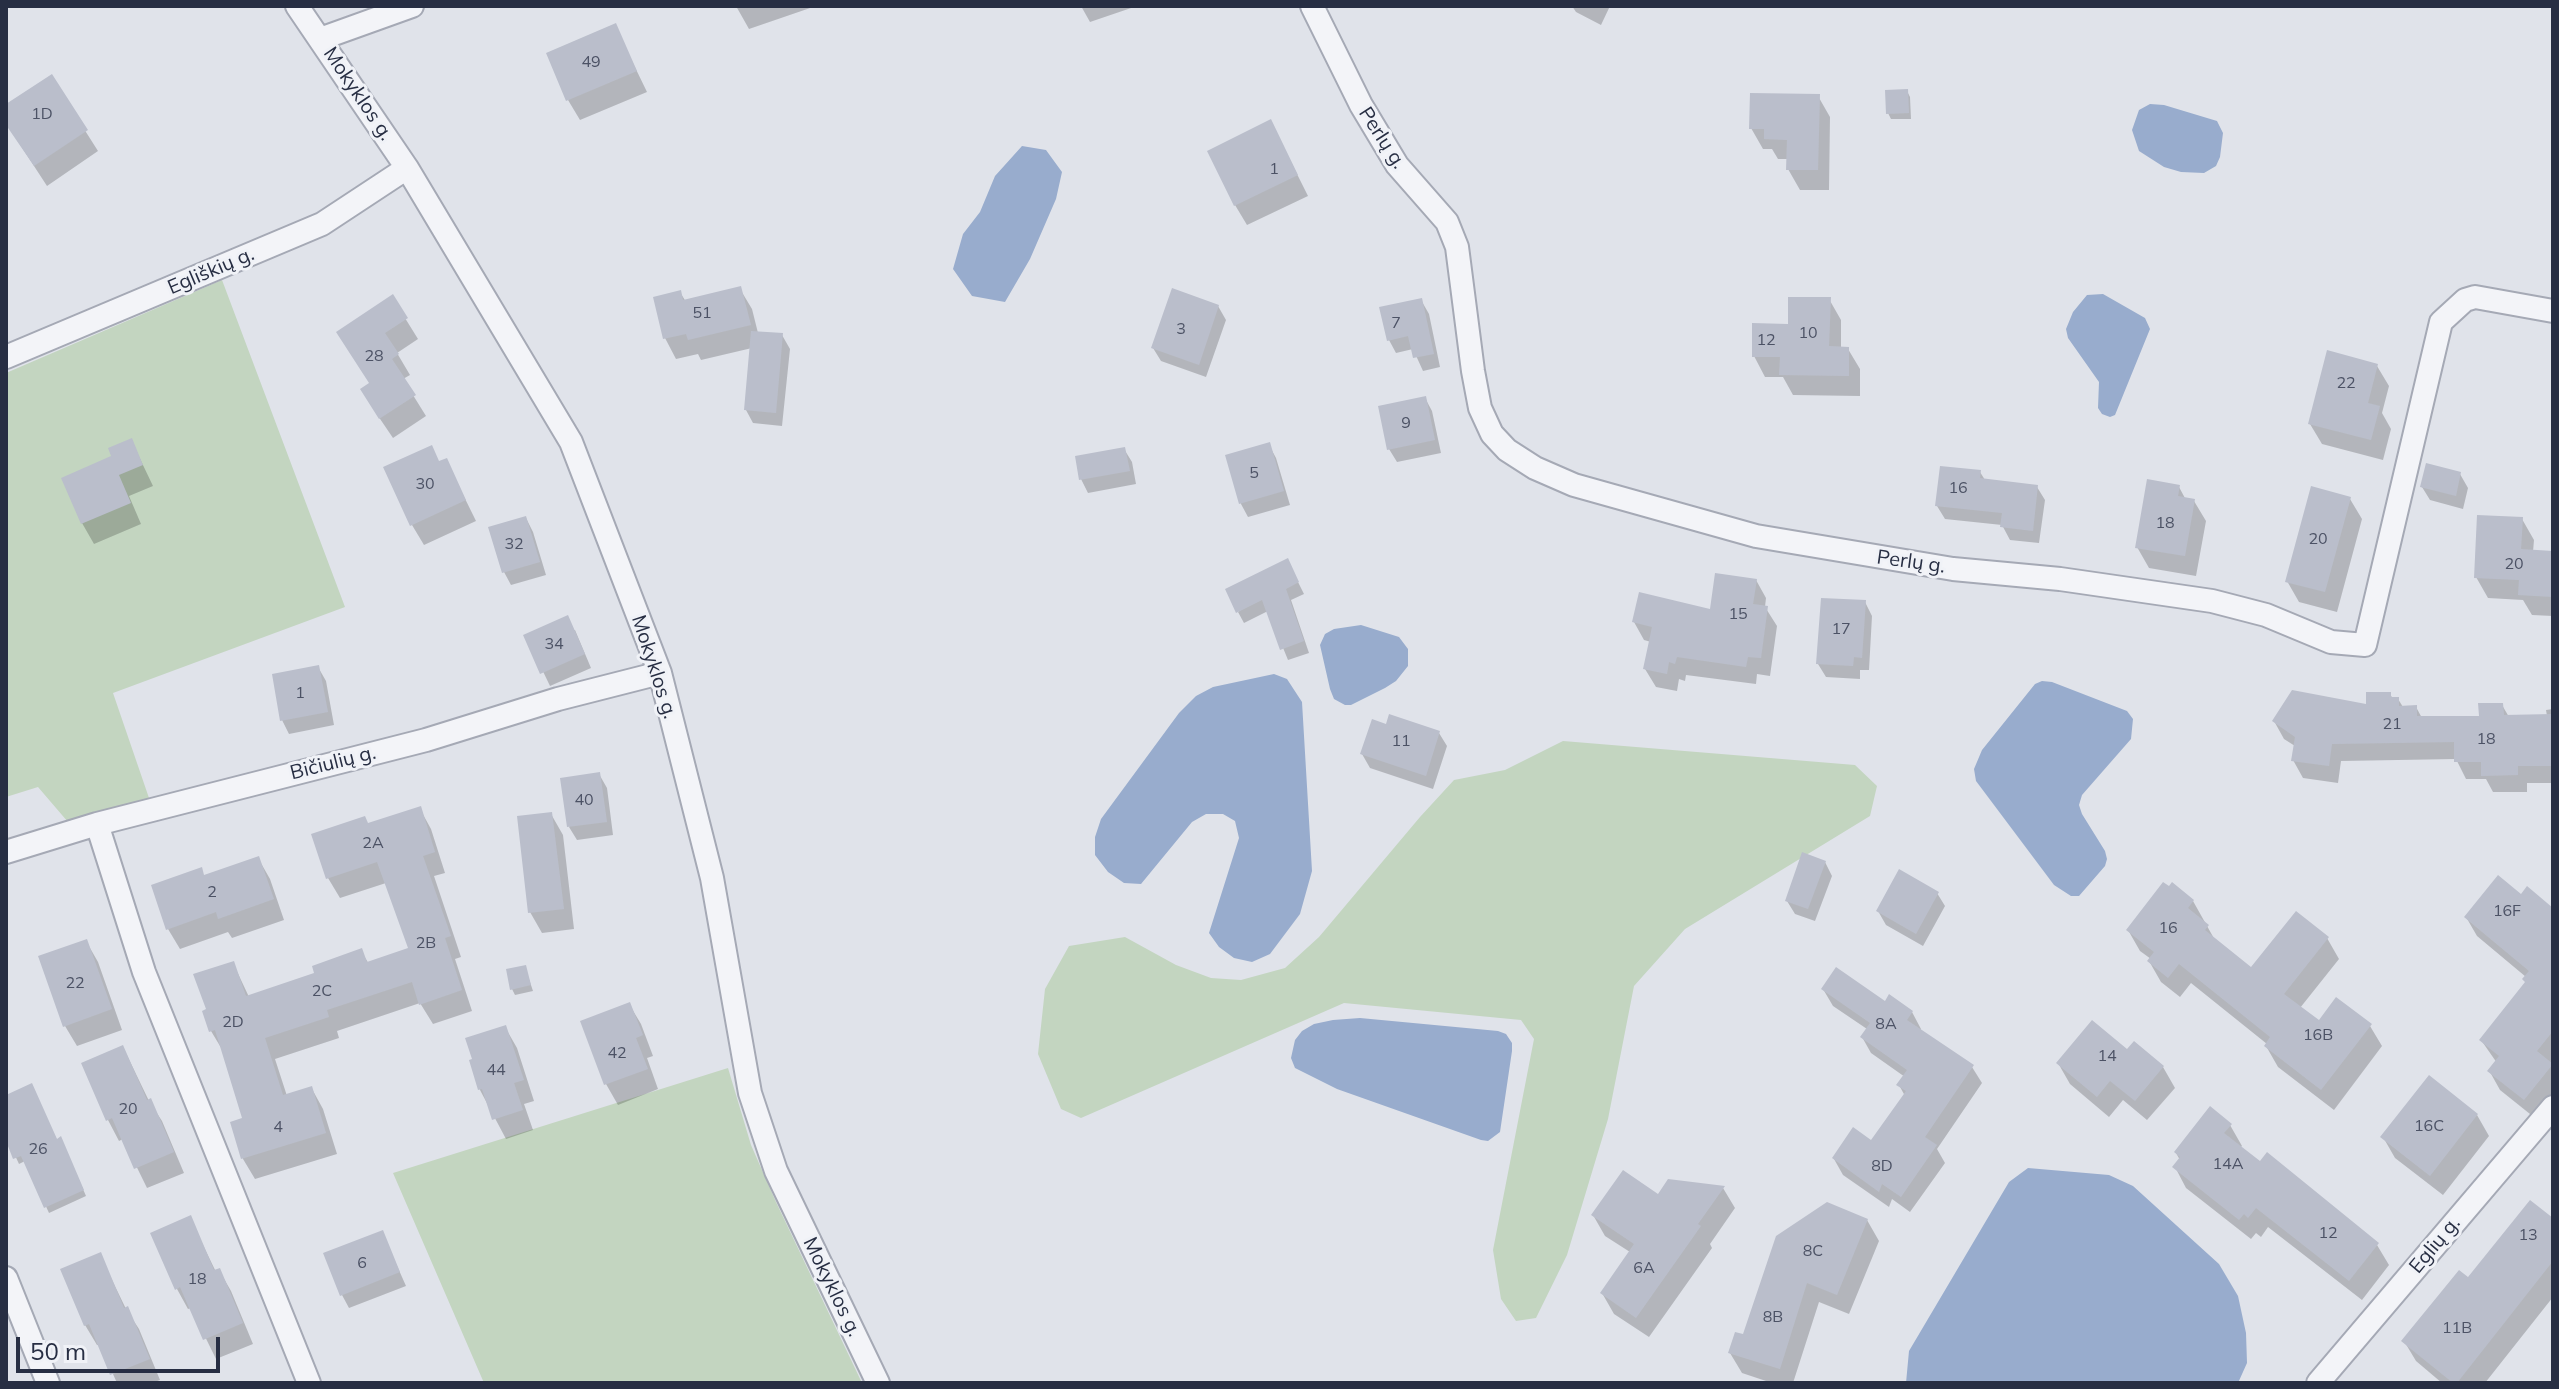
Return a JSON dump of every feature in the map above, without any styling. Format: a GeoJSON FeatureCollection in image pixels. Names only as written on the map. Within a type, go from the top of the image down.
{"type":"FeatureCollection","features":[{"type":"Feature","properties":{"kind":"street","name":"Mokyklos g."},"geometry":{"type":"LineString","coordinates":[[297,6],[407,168],[571,442],[660,673],[712,878],[750,1093],[776,1171],[878,1383]]}},
{"type":"Feature","properties":{"kind":"street"},"geometry":{"type":"LineString","coordinates":[[320,39],[412,6]]}},
{"type":"Feature","properties":{"kind":"street","name":"Perlų g."},"geometry":{"type":"LineString","coordinates":[[1312,6],[1361,105],[1397,165],[1447,222],[1457,247],[1478,396],[1492,434],[1507,450],[1535,468],[1574,485],[1756,536],[1953,569],[2060,579],[2212,601],[2266,615],[2331,642],[2365,645],[2441,322],[2465,300],[2475,297],[2553,311]]}},
{"type":"Feature","properties":{"kind":"street","name":"Egliškių g."},"geometry":{"type":"LineString","coordinates":[[6,357],[322,224],[407,168]]}},
{"type":"Feature","properties":{"kind":"street","name":"Bičiulių g."},"geometry":{"type":"LineString","coordinates":[[6,852],[97,824],[426,740],[558,699],[660,673]]}},
{"type":"Feature","properties":{"kind":"street"},"geometry":{"type":"LineString","coordinates":[[97,824],[144,972],[309,1383]]}},
{"type":"Feature","properties":{"kind":"street","name":"Eglių g."},"geometry":{"type":"LineString","coordinates":[[2318,1383],[2553,1107]]}},
{"type":"Feature","properties":{"kind":"street"},"geometry":{"type":"LineString","coordinates":[[6,1278],[48,1383]]}},
{"type":"Feature","properties":{"kind":"green space"},"geometry":{"type":"Polygon","coordinates":[[[222,280],[345,607],[113,693],[149,798],[85,820],[68,822],[38,787],[6,797],[6,373],[222,280]]]}},
{"type":"Feature","properties":{"kind":"green space"},"geometry":{"type":"Polygon","coordinates":[[[1563,741],[1855,765],[1877,786],[1870,816],[1685,929],[1634,986],[1608,1119],[1567,1255],[1536,1318],[1516,1321],[1501,1299],[1493,1250],[1534,1039],[1521,1020],[1344,1003],[1081,1118],[1061,1109],[1038,1054],[1045,989],[1069,946],[1125,937],[1176,965],[1211,978],[1241,980],[1285,968],[1319,937],[1454,780],[1505,770],[1563,741]]]}},
{"type":"Feature","properties":{"kind":"green space"},"geometry":{"type":"Polygon","coordinates":[[[728,1068],[751,1145],[862,1383],[484,1383],[393,1173],[728,1068]]]}},
{"type":"Feature","properties":{"kind":"water"},"geometry":{"type":"Polygon","coordinates":[[[2150,104],[2164,105],[2217,121],[2223,133],[2216,166],[2204,173],[2181,172],[2164,167],[2139,151],[2132,130],[2139,110],[2150,104]]]}},
{"type":"Feature","properties":{"kind":"water"},"geometry":{"type":"Polygon","coordinates":[[[1022,146],[1046,150],[1062,172],[1056,199],[1030,259],[1005,302],[972,296],[953,269],[963,234],[980,212],[995,176],[1022,146]]]}},
{"type":"Feature","properties":{"kind":"water"},"geometry":{"type":"Polygon","coordinates":[[[2103,294],[2145,318],[2150,329],[2115,415],[2110,417],[2098,408],[2099,382],[2068,338],[2066,329],[2073,312],[2087,295],[2103,294]]]}},
{"type":"Feature","properties":{"kind":"water"},"geometry":{"type":"Polygon","coordinates":[[[1361,625],[1399,637],[1408,649],[1408,666],[1396,681],[1385,688],[1345,705],[1334,699],[1320,645],[1325,634],[1334,629],[1361,625]]]}},
{"type":"Feature","properties":{"kind":"water"},"geometry":{"type":"Polygon","coordinates":[[[1274,674],[1287,679],[1302,702],[1312,871],[1300,914],[1270,954],[1252,962],[1234,958],[1219,947],[1209,933],[1239,838],[1235,821],[1223,814],[1206,814],[1192,822],[1141,884],[1124,883],[1108,872],[1095,855],[1095,837],[1101,819],[1179,713],[1196,696],[1213,687],[1274,674]]]}},
{"type":"Feature","properties":{"kind":"water"},"geometry":{"type":"Polygon","coordinates":[[[2042,681],[2127,711],[2133,719],[2131,739],[2082,795],[2079,805],[2082,814],[2107,859],[2105,866],[2079,896],[2071,896],[2054,885],[1976,781],[1974,769],[1982,750],[2035,684],[2042,681]]]}},
{"type":"Feature","properties":{"kind":"water"},"geometry":{"type":"Polygon","coordinates":[[[1360,1018],[1506,1034],[1512,1043],[1512,1051],[1500,1132],[1488,1141],[1481,1140],[1337,1089],[1295,1068],[1291,1058],[1295,1040],[1302,1031],[1314,1024],[1360,1018]]]}},
{"type":"Feature","properties":{"kind":"water"},"geometry":{"type":"Polygon","coordinates":[[[2028,1168],[2109,1175],[2133,1186],[2219,1264],[2238,1296],[2246,1333],[2247,1363],[2238,1383],[1906,1383],[1909,1351],[2009,1182],[2028,1168]]]}},
{"type":"Feature","properties":{"kind":"building"},"geometry":{"type":"Polygon","coordinates":[[[616,23],[637,71],[566,101],[546,53],[616,23]]]}},
{"type":"Feature","properties":{"kind":"building"},"geometry":{"type":"Polygon","coordinates":[[[52,74],[88,130],[34,166],[6,125],[6,104],[52,74]]]}},
{"type":"Feature","properties":{"kind":"building"},"geometry":{"type":"Polygon","coordinates":[[[1908,89],[1909,113],[1886,114],[1885,90],[1908,89]]]}},
{"type":"Feature","properties":{"kind":"building"},"geometry":{"type":"Polygon","coordinates":[[[1750,93],[1820,94],[1818,170],[1786,170],[1787,140],[1764,139],[1764,129],[1749,129],[1750,93]]]}},
{"type":"Feature","properties":{"kind":"building"},"geometry":{"type":"Polygon","coordinates":[[[1271,119],[1298,175],[1234,206],[1207,151],[1271,119]]]}},
{"type":"Feature","properties":{"kind":"building"},"geometry":{"type":"Polygon","coordinates":[[[741,286],[751,325],[688,340],[686,334],[663,339],[653,297],[681,290],[683,300],[741,286]]]}},
{"type":"Feature","properties":{"kind":"building"},"geometry":{"type":"Polygon","coordinates":[[[1172,288],[1219,305],[1199,365],[1151,348],[1172,288]]]}},
{"type":"Feature","properties":{"kind":"building"},"geometry":{"type":"Polygon","coordinates":[[[393,294],[408,318],[385,333],[399,354],[392,359],[416,395],[379,419],[360,389],[369,383],[336,332],[393,294]]]}},
{"type":"Feature","properties":{"kind":"building"},"geometry":{"type":"Polygon","coordinates":[[[1788,297],[1831,297],[1829,346],[1849,347],[1849,376],[1779,375],[1780,357],[1752,357],[1752,323],[1788,324],[1788,297]]]}},
{"type":"Feature","properties":{"kind":"building"},"geometry":{"type":"Polygon","coordinates":[[[1422,298],[1434,354],[1413,358],[1408,336],[1387,341],[1379,307],[1422,298]]]}},
{"type":"Feature","properties":{"kind":"building"},"geometry":{"type":"Polygon","coordinates":[[[751,331],[783,333],[776,413],[744,410],[751,331]]]}},
{"type":"Feature","properties":{"kind":"building"},"geometry":{"type":"Polygon","coordinates":[[[2327,350],[2378,364],[2368,403],[2380,406],[2371,440],[2308,424],[2327,350]]]}},
{"type":"Feature","properties":{"kind":"building"},"geometry":{"type":"Polygon","coordinates":[[[1426,396],[1435,440],[1387,450],[1378,406],[1426,396]]]}},
{"type":"Feature","properties":{"kind":"building"},"geometry":{"type":"Polygon","coordinates":[[[132,438],[143,465],[119,475],[131,503],[81,524],[61,478],[111,456],[108,448],[132,438]]]}},
{"type":"Feature","properties":{"kind":"building"},"geometry":{"type":"Polygon","coordinates":[[[1270,442],[1284,491],[1239,504],[1225,455],[1270,442]]]}},
{"type":"Feature","properties":{"kind":"building"},"geometry":{"type":"Polygon","coordinates":[[[432,445],[439,461],[447,458],[466,500],[410,526],[383,467],[432,445]]]}},
{"type":"Feature","properties":{"kind":"building"},"geometry":{"type":"Polygon","coordinates":[[[1125,447],[1130,471],[1079,480],[1075,456],[1125,447]]]}},
{"type":"Feature","properties":{"kind":"building"},"geometry":{"type":"Polygon","coordinates":[[[2426,463],[2461,472],[2456,496],[2420,487],[2426,463]]]}},
{"type":"Feature","properties":{"kind":"building"},"geometry":{"type":"Polygon","coordinates":[[[1940,466],[1981,470],[1980,478],[2038,485],[2033,531],[2000,527],[2002,513],[1935,506],[1940,466]]]}},
{"type":"Feature","properties":{"kind":"building"},"geometry":{"type":"Polygon","coordinates":[[[2147,479],[2180,485],[2178,496],[2195,499],[2185,556],[2135,548],[2147,479]]]}},
{"type":"Feature","properties":{"kind":"building"},"geometry":{"type":"Polygon","coordinates":[[[2311,486],[2351,497],[2325,592],[2285,582],[2311,486]]]}},
{"type":"Feature","properties":{"kind":"building"},"geometry":{"type":"Polygon","coordinates":[[[2477,515],[2523,517],[2521,549],[2553,551],[2553,597],[2518,595],[2519,580],[2474,578],[2477,515]]]}},
{"type":"Feature","properties":{"kind":"building"},"geometry":{"type":"Polygon","coordinates":[[[526,516],[540,562],[502,573],[488,527],[526,516]]]}},
{"type":"Feature","properties":{"kind":"building"},"geometry":{"type":"Polygon","coordinates":[[[1288,558],[1299,582],[1286,589],[1304,641],[1280,650],[1262,600],[1236,613],[1225,589],[1288,558]]]}},
{"type":"Feature","properties":{"kind":"building"},"geometry":{"type":"Polygon","coordinates":[[[1715,573],[1757,579],[1753,604],[1768,606],[1761,658],[1748,657],[1746,667],[1677,657],[1675,664],[1669,662],[1667,674],[1643,669],[1652,627],[1632,622],[1639,592],[1710,609],[1715,573]]]}},
{"type":"Feature","properties":{"kind":"building"},"geometry":{"type":"Polygon","coordinates":[[[1821,598],[1866,600],[1862,658],[1854,657],[1853,666],[1816,664],[1821,598]]]}},
{"type":"Feature","properties":{"kind":"building"},"geometry":{"type":"Polygon","coordinates":[[[568,615],[585,654],[540,674],[523,635],[568,615]]]}},
{"type":"Feature","properties":{"kind":"building"},"geometry":{"type":"Polygon","coordinates":[[[319,665],[328,712],[280,721],[272,674],[319,665]]]}},
{"type":"Feature","properties":{"kind":"building"},"geometry":{"type":"Polygon","coordinates":[[[2292,690],[2366,704],[2366,692],[2391,692],[2391,697],[2399,697],[2399,706],[2417,705],[2417,716],[2479,716],[2478,703],[2503,703],[2504,715],[2553,714],[2553,766],[2518,766],[2518,775],[2481,776],[2481,762],[2454,762],[2454,742],[2332,744],[2329,766],[2291,761],[2295,737],[2272,721],[2292,690]]]}},
{"type":"Feature","properties":{"kind":"building"},"geometry":{"type":"Polygon","coordinates":[[[1389,714],[1440,731],[1426,776],[1360,754],[1372,719],[1386,724],[1389,714]]]}},
{"type":"Feature","properties":{"kind":"building"},"geometry":{"type":"Polygon","coordinates":[[[600,772],[607,822],[567,827],[560,778],[600,772]]]}},
{"type":"Feature","properties":{"kind":"building"},"geometry":{"type":"Polygon","coordinates":[[[421,806],[435,852],[423,856],[451,936],[445,938],[462,990],[419,1005],[412,982],[327,1010],[329,1017],[265,1038],[283,1095],[312,1086],[326,1133],[241,1159],[230,1122],[242,1118],[215,1030],[209,1032],[202,1011],[206,1009],[193,974],[234,961],[246,996],[314,973],[312,966],[362,948],[367,962],[408,948],[377,862],[326,879],[311,834],[365,816],[368,823],[421,806]]]}},
{"type":"Feature","properties":{"kind":"building"},"geometry":{"type":"Polygon","coordinates":[[[552,812],[564,909],[528,913],[517,816],[552,812]]]}},
{"type":"Feature","properties":{"kind":"building"},"geometry":{"type":"Polygon","coordinates":[[[1802,852],[1826,861],[1808,909],[1785,901],[1802,852]]]}},
{"type":"Feature","properties":{"kind":"building"},"geometry":{"type":"Polygon","coordinates":[[[259,856],[274,899],[218,919],[216,912],[166,930],[151,885],[202,867],[204,875],[259,856]]]}},
{"type":"Feature","properties":{"kind":"building"},"geometry":{"type":"Polygon","coordinates":[[[1899,869],[1939,892],[1916,934],[1876,911],[1899,869]]]}},
{"type":"Feature","properties":{"kind":"building"},"geometry":{"type":"Polygon","coordinates":[[[2498,875],[2521,894],[2527,886],[2553,908],[2553,1031],[2537,1051],[2553,1064],[2524,1100],[2487,1071],[2499,1056],[2479,1040],[2525,982],[2522,979],[2529,971],[2464,917],[2498,875]]]}},
{"type":"Feature","properties":{"kind":"building"},"geometry":{"type":"Polygon","coordinates":[[[2163,882],[2169,886],[2172,882],[2194,900],[2188,908],[2209,925],[2205,930],[2251,967],[2296,911],[2329,937],[2284,994],[2319,1020],[2336,997],[2372,1024],[2321,1090],[2264,1046],[2270,1037],[2179,964],[2168,978],[2147,961],[2154,952],[2126,930],[2163,882]]]}},
{"type":"Feature","properties":{"kind":"building"},"geometry":{"type":"Polygon","coordinates":[[[87,939],[112,1009],[63,1027],[38,956],[87,939]]]}},
{"type":"Feature","properties":{"kind":"building"},"geometry":{"type":"Polygon","coordinates":[[[526,965],[531,985],[510,990],[506,969],[526,965]]]}},
{"type":"Feature","properties":{"kind":"building"},"geometry":{"type":"Polygon","coordinates":[[[1836,967],[1885,1001],[1889,994],[1913,1011],[1907,1020],[1974,1065],[1925,1137],[1937,1145],[1901,1197],[1882,1184],[1879,1192],[1832,1158],[1853,1127],[1871,1140],[1906,1091],[1896,1085],[1907,1070],[1860,1037],[1870,1023],[1821,989],[1836,967]]]}},
{"type":"Feature","properties":{"kind":"building"},"geometry":{"type":"Polygon","coordinates":[[[630,1002],[643,1035],[636,1038],[648,1069],[604,1085],[580,1021],[630,1002]]]}},
{"type":"Feature","properties":{"kind":"building"},"geometry":{"type":"Polygon","coordinates":[[[2092,1020],[2127,1049],[2134,1041],[2164,1066],[2135,1101],[2110,1081],[2097,1097],[2056,1063],[2092,1020]]]}},
{"type":"Feature","properties":{"kind":"building"},"geometry":{"type":"Polygon","coordinates":[[[506,1025],[524,1080],[514,1083],[523,1110],[492,1120],[482,1089],[478,1090],[465,1038],[506,1025]]]}},
{"type":"Feature","properties":{"kind":"building"},"geometry":{"type":"Polygon","coordinates":[[[123,1045],[147,1100],[151,1098],[174,1152],[134,1169],[112,1118],[106,1121],[81,1063],[123,1045]]]}},
{"type":"Feature","properties":{"kind":"building"},"geometry":{"type":"Polygon","coordinates":[[[2429,1075],[2478,1114],[2430,1176],[2380,1137],[2429,1075]]]}},
{"type":"Feature","properties":{"kind":"building"},"geometry":{"type":"Polygon","coordinates":[[[32,1083],[57,1139],[61,1136],[84,1190],[44,1208],[21,1156],[13,1159],[6,1141],[6,1095],[32,1083]]]}},
{"type":"Feature","properties":{"kind":"building"},"geometry":{"type":"Polygon","coordinates":[[[2210,1106],[2232,1124],[2224,1133],[2260,1161],[2267,1152],[2379,1243],[2349,1281],[2256,1208],[2248,1218],[2244,1214],[2239,1220],[2172,1167],[2180,1157],[2174,1152],[2210,1106]]]}},
{"type":"Feature","properties":{"kind":"building"},"geometry":{"type":"Polygon","coordinates":[[[1623,1170],[1658,1194],[1668,1179],[1725,1186],[1698,1224],[1701,1226],[1636,1318],[1600,1293],[1634,1244],[1591,1215],[1623,1170]]]}},
{"type":"Feature","properties":{"kind":"building"},"geometry":{"type":"Polygon","coordinates":[[[2530,1200],[2553,1218],[2553,1261],[2457,1383],[2453,1383],[2401,1341],[2459,1270],[2468,1277],[2530,1200]]]}},
{"type":"Feature","properties":{"kind":"building"},"geometry":{"type":"Polygon","coordinates":[[[1827,1202],[1868,1219],[1837,1295],[1807,1283],[1780,1369],[1728,1353],[1735,1332],[1743,1334],[1776,1236],[1827,1202]]]}},
{"type":"Feature","properties":{"kind":"building"},"geometry":{"type":"Polygon","coordinates":[[[191,1215],[214,1270],[220,1268],[243,1323],[203,1340],[180,1287],[175,1290],[150,1233],[191,1215]]]}},
{"type":"Feature","properties":{"kind":"building"},"geometry":{"type":"Polygon","coordinates":[[[383,1230],[400,1272],[340,1296],[323,1253],[383,1230]]]}},
{"type":"Feature","properties":{"kind":"building"},"geometry":{"type":"Polygon","coordinates":[[[101,1252],[124,1308],[128,1306],[150,1359],[110,1375],[89,1324],[84,1326],[60,1269],[101,1252]]]}}]}
